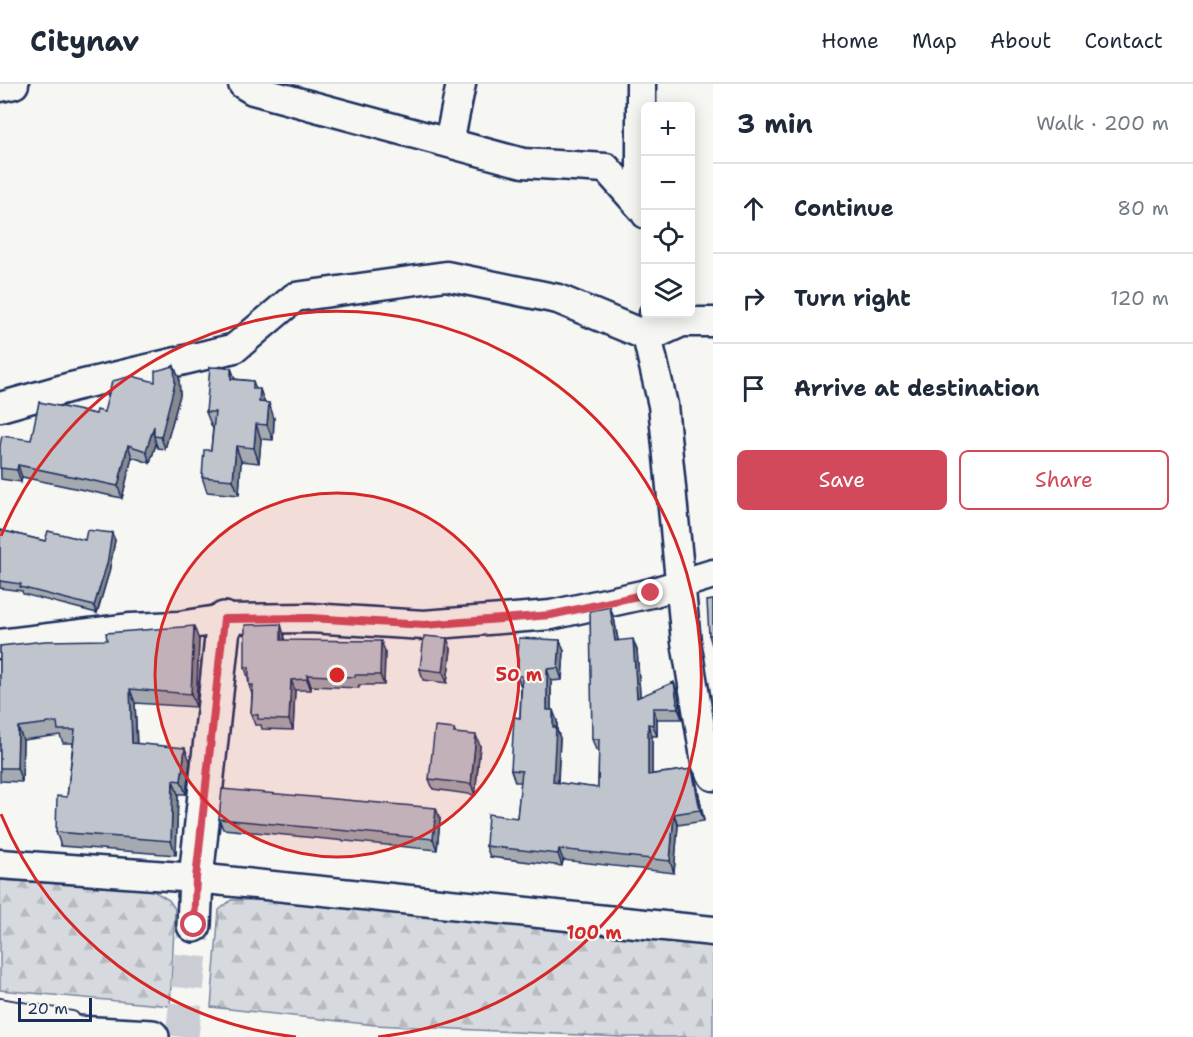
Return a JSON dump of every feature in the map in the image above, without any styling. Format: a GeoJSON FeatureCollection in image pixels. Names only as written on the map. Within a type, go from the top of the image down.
{"type":"FeatureCollection","features":[{"type":"Feature","properties":{"kind":"main road"},"geometry":{"type":"LineString","coordinates":[[194,925],[196,878],[224,619]]}},
{"type":"Feature","properties":{"kind":"main road"},"geometry":{"type":"LineString","coordinates":[[0,1029],[152,1037]]}},
{"type":"Feature","properties":{"kind":"street"},"geometry":{"type":"LineString","coordinates":[[0,87],[14,84]]}},
{"type":"Feature","properties":{"kind":"street"},"geometry":{"type":"LineString","coordinates":[[243,84],[253,90],[523,163],[606,168],[642,210]]}},
{"type":"Feature","properties":{"kind":"street"},"geometry":{"type":"LineString","coordinates":[[449,143],[461,84]]}},
{"type":"Feature","properties":{"kind":"street"},"geometry":{"type":"LineString","coordinates":[[641,84],[641,178],[645,210]]}},
{"type":"Feature","properties":{"kind":"street"},"geometry":{"type":"LineString","coordinates":[[0,407],[71,387],[235,348],[295,297],[446,276],[558,299],[649,329],[682,322],[713,322]]}},
{"type":"Feature","properties":{"kind":"street"},"geometry":{"type":"LineString","coordinates":[[649,329],[663,405],[686,642],[706,763],[713,776]]}},
{"type":"Feature","properties":{"kind":"street"},"geometry":{"type":"LineString","coordinates":[[0,644],[131,628],[179,626],[224,619],[310,618],[424,625],[540,616],[640,595],[713,574]]}},
{"type":"Feature","properties":{"kind":"street"},"geometry":{"type":"LineString","coordinates":[[0,864],[196,878],[713,931]]}},
{"type":"Feature","properties":{"kind":"lane"},"geometry":{"type":"LineString","coordinates":[[0,1006],[158,1037]]}},
{"type":"Feature","properties":{"kind":"green space"},"geometry":{"type":"Polygon","coordinates":[[[0,880],[152,890],[169,900],[175,909],[170,1006],[0,990],[0,880]]]}},
{"type":"Feature","properties":{"kind":"green space"},"geometry":{"type":"Polygon","coordinates":[[[231,900],[272,900],[713,939],[713,1037],[620,1037],[375,1025],[211,1007],[219,910],[231,900]]]}},
{"type":"Feature","properties":{"kind":"building"},"geometry":{"type":"Polygon","coordinates":[[[174,366],[175,383],[161,437],[154,436],[154,426],[146,451],[128,445],[118,486],[18,465],[17,470],[0,468],[2,436],[31,440],[39,402],[96,414],[97,410],[104,412],[112,381],[132,376],[155,382],[155,371],[174,366]]]}},
{"type":"Feature","properties":{"kind":"building"},"geometry":{"type":"Polygon","coordinates":[[[210,367],[231,368],[231,379],[253,381],[253,389],[260,389],[259,402],[269,403],[267,425],[256,424],[254,448],[236,446],[233,480],[202,477],[204,450],[211,450],[215,412],[206,412],[210,367]]]}},
{"type":"Feature","properties":{"kind":"building"},"geometry":{"type":"Polygon","coordinates":[[[0,530],[45,541],[48,531],[85,540],[87,530],[112,533],[107,564],[94,606],[20,587],[21,584],[0,581],[0,530]]]}},
{"type":"Feature","properties":{"kind":"building"},"geometry":{"type":"Polygon","coordinates":[[[713,600],[713,635],[709,635],[707,601],[713,600]]]}},
{"type":"Feature","properties":{"kind":"building"},"geometry":{"type":"Polygon","coordinates":[[[610,607],[615,641],[633,639],[637,698],[674,682],[678,708],[653,708],[653,725],[648,724],[648,775],[692,769],[700,810],[674,814],[670,861],[559,849],[558,854],[486,846],[488,814],[517,818],[522,771],[511,770],[514,717],[520,718],[522,676],[517,676],[519,638],[560,640],[558,668],[547,669],[547,710],[553,710],[553,727],[556,727],[553,782],[598,788],[599,739],[592,739],[590,611],[610,607]]]}},
{"type":"Feature","properties":{"kind":"building"},"geometry":{"type":"Polygon","coordinates":[[[281,624],[281,640],[381,641],[380,675],[355,675],[355,677],[307,675],[307,679],[291,680],[289,720],[258,719],[258,715],[251,714],[253,685],[249,685],[249,667],[245,667],[245,625],[281,624]]]}},
{"type":"Feature","properties":{"kind":"building"},"geometry":{"type":"Polygon","coordinates":[[[194,626],[191,694],[130,689],[132,743],[185,748],[181,781],[173,780],[171,841],[56,832],[57,796],[67,797],[75,730],[58,730],[57,722],[18,727],[17,768],[0,768],[0,646],[45,641],[107,640],[106,633],[194,626]]]}},
{"type":"Feature","properties":{"kind":"building"},"geometry":{"type":"Polygon","coordinates":[[[424,636],[447,638],[443,672],[420,669],[424,636]]]}},
{"type":"Feature","properties":{"kind":"building"},"geometry":{"type":"Polygon","coordinates":[[[435,727],[454,729],[454,733],[476,735],[471,784],[429,779],[435,727]]]}},
{"type":"Feature","properties":{"kind":"building"},"geometry":{"type":"Polygon","coordinates":[[[222,789],[436,808],[433,839],[219,819],[222,789]]]}},
{"type":"Feature","properties":{"kind":"tunnel"},"geometry":{"type":"LineString","coordinates":[[182,1037],[194,925]]}},
{"type":"Feature","properties":{"kind":"route"},"geometry":{"type":"LineString","coordinates":[[194,925],[196,878],[224,619],[310,618],[424,625],[551,615],[651,593]]}}]}
